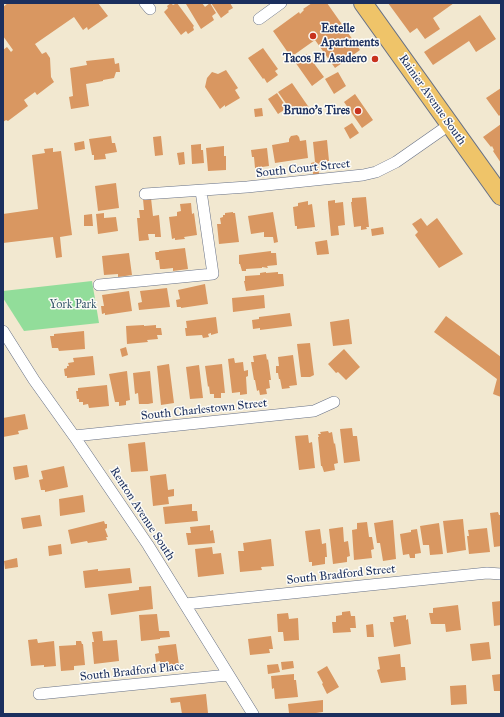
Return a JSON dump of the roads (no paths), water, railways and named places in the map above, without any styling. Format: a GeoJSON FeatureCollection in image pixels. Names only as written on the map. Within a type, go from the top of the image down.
{"type":"FeatureCollection","features":[{"type":"Feature","properties":{"kind":"main road","name":"Rainier Avenue South"},"geometry":{"type":"LineString","coordinates":[[363,3],[501,196]]}},
{"type":"Feature","properties":{"kind":"street"},"geometry":{"type":"LineString","coordinates":[[259,19],[281,3]]}},
{"type":"Feature","properties":{"kind":"street","name":"South Court Street"},"geometry":{"type":"LineString","coordinates":[[145,194],[247,188],[363,175],[376,172],[396,162],[449,125]]}},
{"type":"Feature","properties":{"kind":"street"},"geometry":{"type":"LineString","coordinates":[[99,285],[213,274],[201,191]]}},
{"type":"Feature","properties":{"kind":"street","name":"Renton Avenue South"},"geometry":{"type":"LineString","coordinates":[[3,331],[34,380],[148,545],[253,714]]}},
{"type":"Feature","properties":{"kind":"street","name":"South Charlestown Street"},"geometry":{"type":"LineString","coordinates":[[74,436],[314,411],[334,402]]}},
{"type":"Feature","properties":{"kind":"street","name":"South Bradford Street"},"geometry":{"type":"LineString","coordinates":[[184,604],[487,573],[501,574]]}},
{"type":"Feature","properties":{"kind":"street","name":"South Bradford Place"},"geometry":{"type":"LineString","coordinates":[[39,694],[228,675]]}},
{"type":"Feature","properties":{"kind":"place","name":"Estelle Apartments"},"geometry":{"type":"Point","coordinates":[313,36]}},
{"type":"Feature","properties":{"kind":"place","name":"Tacos El Asadero"},"geometry":{"type":"Point","coordinates":[375,59]}},
{"type":"Feature","properties":{"kind":"place","name":"Bruno's Tires"},"geometry":{"type":"Point","coordinates":[358,111]}},
{"type":"Feature","properties":{"kind":"park label","name":"York Park"},"geometry":{"type":"Point","coordinates":[73,305]}}]}
